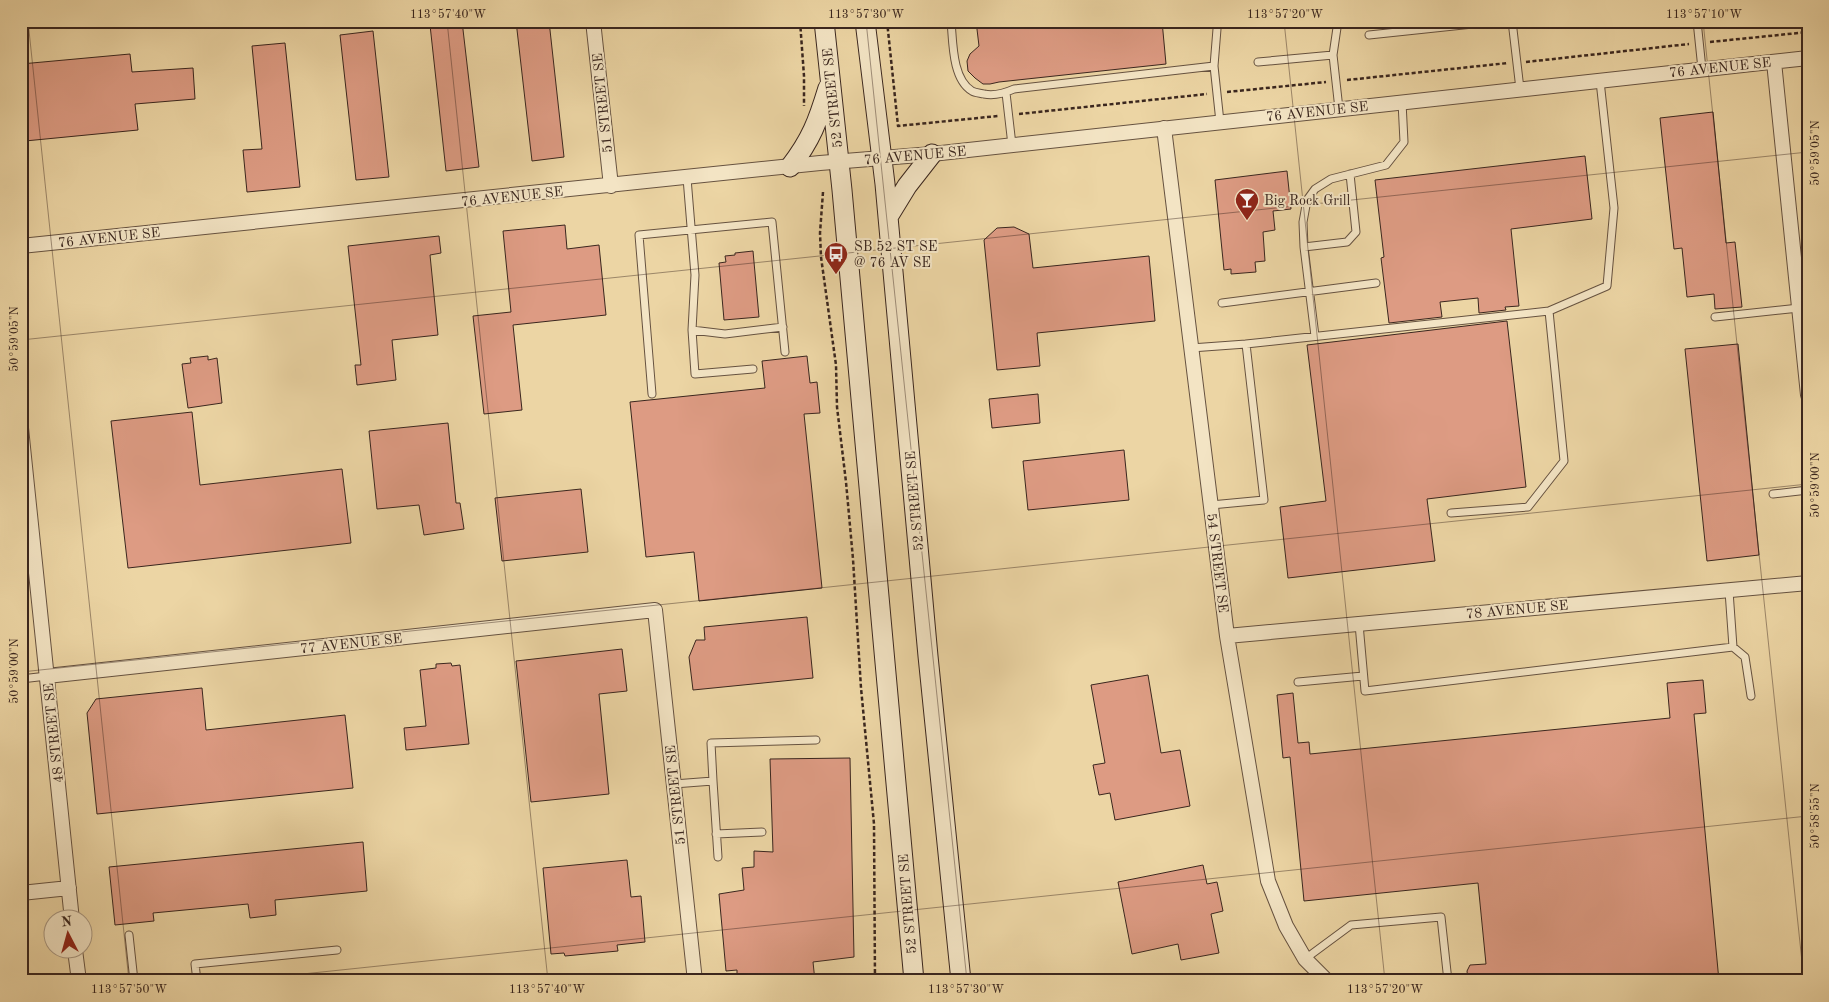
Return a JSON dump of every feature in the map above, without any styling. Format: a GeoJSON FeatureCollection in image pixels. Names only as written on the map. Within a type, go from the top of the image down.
{"type":"FeatureCollection","features":[{"type":"Feature","properties":{"kind":"main road","name":"52 STREET SE"},"geometry":{"type":"LineString","coordinates":[[824,21],[839,162],[914,981]]}},
{"type":"Feature","properties":{"kind":"main road","name":"52 STREET SE"},"geometry":{"type":"LineString","coordinates":[[865,21],[888,217],[928,656],[961,981]]}},
{"type":"Feature","properties":{"kind":"main road"},"geometry":{"type":"LineString","coordinates":[[790,167],[806,145],[818,121],[830,80]]}},
{"type":"Feature","properties":{"kind":"main road"},"geometry":{"type":"LineString","coordinates":[[888,217],[907,186],[932,154]]}},
{"type":"Feature","properties":{"kind":"street","name":"51 STREET SE"},"geometry":{"type":"LineString","coordinates":[[593,21],[611,186]]}},
{"type":"Feature","properties":{"kind":"street","name":"76 AVENUE SE"},"geometry":{"type":"LineString","coordinates":[[21,246],[932,154],[1808,58]]}},
{"type":"Feature","properties":{"kind":"street"},"geometry":{"type":"LineString","coordinates":[[1774,62],[1808,395]]}},
{"type":"Feature","properties":{"kind":"street","name":"54 STREET SE"},"geometry":{"type":"LineString","coordinates":[[1164,128],[1227,636],[1268,880],[1286,926],[1305,959],[1327,981]]}},
{"type":"Feature","properties":{"kind":"street","name":"48 STREET SE"},"geometry":{"type":"LineString","coordinates":[[21,428],[71,910]]}},
{"type":"Feature","properties":{"kind":"street","name":"78 AVENUE SE"},"geometry":{"type":"LineString","coordinates":[[1227,636],[1808,583]]}},
{"type":"Feature","properties":{"kind":"street","name":"51 STREET SE"},"geometry":{"type":"LineString","coordinates":[[655,610],[695,981]]}},
{"type":"Feature","properties":{"kind":"street","name":"77 AVENUE SE"},"geometry":{"type":"LineString","coordinates":[[47,676],[655,610]]}},
{"type":"Feature","properties":{"kind":"street"},"geometry":{"type":"LineString","coordinates":[[21,893],[69,888]]}},
{"type":"Feature","properties":{"kind":"street"},"geometry":{"type":"LineString","coordinates":[[76,960],[79,981]]}},
{"type":"Feature","properties":{"kind":"lane"},"geometry":{"type":"LineString","coordinates":[[951,21],[955,63],[962,82],[973,91],[989,95],[1006,93],[1014,89],[1214,66]]}},
{"type":"Feature","properties":{"kind":"lane"},"geometry":{"type":"LineString","coordinates":[[1217,21],[1218,29],[1214,66],[1220,122]]}},
{"type":"Feature","properties":{"kind":"lane"},"geometry":{"type":"LineString","coordinates":[[1338,21],[1333,55],[1339,109]]}},
{"type":"Feature","properties":{"kind":"lane"},"geometry":{"type":"LineString","coordinates":[[1369,35],[1500,21]]}},
{"type":"Feature","properties":{"kind":"lane"},"geometry":{"type":"LineString","coordinates":[[1512,21],[1520,90]]}},
{"type":"Feature","properties":{"kind":"lane"},"geometry":{"type":"LineString","coordinates":[[1697,21],[1702,69]]}},
{"type":"Feature","properties":{"kind":"lane"},"geometry":{"type":"LineString","coordinates":[[1258,62],[1333,55]]}},
{"type":"Feature","properties":{"kind":"lane"},"geometry":{"type":"LineString","coordinates":[[1191,348],[1246,344],[1549,311],[1607,286],[1614,208],[1600,80]]}},
{"type":"Feature","properties":{"kind":"lane"},"geometry":{"type":"LineString","coordinates":[[1006,93],[1012,145]]}},
{"type":"Feature","properties":{"kind":"lane"},"geometry":{"type":"LineString","coordinates":[[1315,336],[1304,247],[1303,222],[1307,200],[1316,188],[1331,179],[1386,165],[1404,142],[1402,102]]}},
{"type":"Feature","properties":{"kind":"lane"},"geometry":{"type":"LineString","coordinates":[[1304,247],[1347,242],[1356,232],[1350,174]]}},
{"type":"Feature","properties":{"kind":"lane"},"geometry":{"type":"LineString","coordinates":[[686,178],[695,276],[692,330],[695,374],[753,369]]}},
{"type":"Feature","properties":{"kind":"lane"},"geometry":{"type":"LineString","coordinates":[[652,394],[640,234],[772,222],[785,352]]}},
{"type":"Feature","properties":{"kind":"lane"},"geometry":{"type":"LineString","coordinates":[[1222,303],[1376,283]]}},
{"type":"Feature","properties":{"kind":"lane"},"geometry":{"type":"LineString","coordinates":[[1715,317],[1799,308]]}},
{"type":"Feature","properties":{"kind":"lane"},"geometry":{"type":"LineString","coordinates":[[1451,513],[1528,507],[1564,461],[1549,311]]}},
{"type":"Feature","properties":{"kind":"lane"},"geometry":{"type":"LineString","coordinates":[[692,330],[725,334],[783,327]]}},
{"type":"Feature","properties":{"kind":"lane"},"geometry":{"type":"LineString","coordinates":[[1211,505],[1264,500],[1246,344]]}},
{"type":"Feature","properties":{"kind":"lane"},"geometry":{"type":"LineString","coordinates":[[1773,494],[1808,490]]}},
{"type":"Feature","properties":{"kind":"lane"},"geometry":{"type":"LineString","coordinates":[[1729,591],[1733,647]]}},
{"type":"Feature","properties":{"kind":"lane"},"geometry":{"type":"LineString","coordinates":[[1359,623],[1365,691],[1733,647],[1745,656],[1751,696]]}},
{"type":"Feature","properties":{"kind":"lane"},"geometry":{"type":"LineString","coordinates":[[21,679],[47,676]]}},
{"type":"Feature","properties":{"kind":"lane"},"geometry":{"type":"LineString","coordinates":[[1298,682],[1363,676]]}},
{"type":"Feature","properties":{"kind":"lane"},"geometry":{"type":"LineString","coordinates":[[718,857],[712,743],[816,740]]}},
{"type":"Feature","properties":{"kind":"lane"},"geometry":{"type":"LineString","coordinates":[[674,784],[713,781]]}},
{"type":"Feature","properties":{"kind":"lane"},"geometry":{"type":"LineString","coordinates":[[716,834],[762,832]]}},
{"type":"Feature","properties":{"kind":"lane"},"geometry":{"type":"LineString","coordinates":[[1305,959],[1351,925],[1441,916],[1448,981]]}},
{"type":"Feature","properties":{"kind":"lane"},"geometry":{"type":"LineString","coordinates":[[129,934],[134,981]]}},
{"type":"Feature","properties":{"kind":"lane"},"geometry":{"type":"LineString","coordinates":[[197,981],[195,964],[337,950]]}},
{"type":"Feature","properties":{"kind":"path"},"geometry":{"type":"LineString","coordinates":[[800,21],[804,76],[803,113]]}},
{"type":"Feature","properties":{"kind":"path"},"geometry":{"type":"LineString","coordinates":[[887,21],[898,126],[1808,32]]}},
{"type":"Feature","properties":{"kind":"path"},"geometry":{"type":"LineString","coordinates":[[823,192],[820,234],[821,257],[836,366],[836,407],[852,549],[861,688],[874,824],[875,981]]}},
{"type":"Feature","properties":{"kind":"building"},"geometry":{"type":"Polygon","coordinates":[[[462,21],[479,167],[446,171],[430,25],[462,21]]]}},
{"type":"Feature","properties":{"kind":"building"},"geometry":{"type":"Polygon","coordinates":[[[516,21],[549,21],[564,157],[532,161],[516,21]]]}},
{"type":"Feature","properties":{"kind":"building"},"geometry":{"type":"Polygon","coordinates":[[[976,21],[1162,21],[1166,64],[983,84],[968,71],[967,61],[970,54],[979,46],[976,21]]]}},
{"type":"Feature","properties":{"kind":"building"},"geometry":{"type":"Polygon","coordinates":[[[373,31],[389,177],[356,180],[340,35],[373,31]]]}},
{"type":"Feature","properties":{"kind":"building"},"geometry":{"type":"Polygon","coordinates":[[[285,43],[300,187],[247,192],[243,150],[262,149],[252,46],[285,43]]]}},
{"type":"Feature","properties":{"kind":"building"},"geometry":{"type":"Polygon","coordinates":[[[130,54],[132,72],[193,68],[195,99],[135,104],[138,130],[25,141],[21,100],[21,64],[130,54]]]}},
{"type":"Feature","properties":{"kind":"building"},"geometry":{"type":"Polygon","coordinates":[[[1713,112],[1726,243],[1735,242],[1742,307],[1715,309],[1714,294],[1687,297],[1682,248],[1674,249],[1660,118],[1713,112]]]}},
{"type":"Feature","properties":{"kind":"building"},"geometry":{"type":"Polygon","coordinates":[[[1585,156],[1592,219],[1511,229],[1519,306],[1505,307],[1506,310],[1479,313],[1478,298],[1440,302],[1442,317],[1389,323],[1381,258],[1384,257],[1375,180],[1585,156]]]}},
{"type":"Feature","properties":{"kind":"building","name":"Big Rock Grill"},"geometry":{"type":"Polygon","coordinates":[[[1287,171],[1291,209],[1273,211],[1275,230],[1263,232],[1265,261],[1255,262],[1256,272],[1231,274],[1231,269],[1224,270],[1215,180],[1287,171]]]}},
{"type":"Feature","properties":{"kind":"building"},"geometry":{"type":"Polygon","coordinates":[[[565,225],[567,249],[599,245],[606,315],[513,325],[522,410],[484,414],[473,316],[511,312],[503,231],[565,225]]]}},
{"type":"Feature","properties":{"kind":"building"},"geometry":{"type":"Polygon","coordinates":[[[1014,227],[1029,234],[1033,268],[1149,256],[1155,321],[1037,333],[1040,366],[997,370],[984,240],[997,228],[1014,227]]]}},
{"type":"Feature","properties":{"kind":"building"},"geometry":{"type":"Polygon","coordinates":[[[439,236],[441,253],[430,255],[438,335],[392,340],[396,380],[357,385],[355,365],[361,365],[348,246],[439,236]]]}},
{"type":"Feature","properties":{"kind":"building"},"geometry":{"type":"Polygon","coordinates":[[[753,251],[759,317],[724,320],[719,263],[726,262],[725,256],[753,251]]]}},
{"type":"Feature","properties":{"kind":"building"},"geometry":{"type":"Polygon","coordinates":[[[1507,321],[1526,487],[1427,499],[1435,561],[1288,578],[1280,507],[1326,501],[1307,345],[1507,321]]]}},
{"type":"Feature","properties":{"kind":"building"},"geometry":{"type":"Polygon","coordinates":[[[1738,344],[1759,555],[1707,561],[1685,349],[1738,344]]]}},
{"type":"Feature","properties":{"kind":"building"},"geometry":{"type":"Polygon","coordinates":[[[208,356],[208,360],[217,358],[222,403],[188,408],[182,364],[191,363],[190,358],[208,356]]]}},
{"type":"Feature","properties":{"kind":"building"},"geometry":{"type":"Polygon","coordinates":[[[807,356],[810,383],[817,382],[820,413],[804,414],[822,588],[699,601],[694,552],[646,557],[630,402],[765,388],[762,361],[807,356]]]}},
{"type":"Feature","properties":{"kind":"building"},"geometry":{"type":"Polygon","coordinates":[[[1038,394],[1040,423],[992,428],[989,399],[1038,394]]]}},
{"type":"Feature","properties":{"kind":"building"},"geometry":{"type":"Polygon","coordinates":[[[192,412],[200,485],[342,469],[351,543],[128,568],[111,421],[192,412]]]}},
{"type":"Feature","properties":{"kind":"building"},"geometry":{"type":"Polygon","coordinates":[[[448,423],[456,503],[460,503],[464,529],[424,535],[419,505],[377,509],[369,431],[448,423]]]}},
{"type":"Feature","properties":{"kind":"building"},"geometry":{"type":"Polygon","coordinates":[[[1124,450],[1129,500],[1028,510],[1023,461],[1124,450]]]}},
{"type":"Feature","properties":{"kind":"building"},"geometry":{"type":"Polygon","coordinates":[[[581,489],[588,552],[502,561],[495,498],[581,489]]]}},
{"type":"Feature","properties":{"kind":"building"},"geometry":{"type":"Polygon","coordinates":[[[807,617],[813,678],[693,690],[689,657],[696,640],[705,640],[704,627],[807,617]]]}},
{"type":"Feature","properties":{"kind":"building"},"geometry":{"type":"Polygon","coordinates":[[[622,649],[627,691],[599,694],[609,794],[531,802],[516,661],[622,649]]]}},
{"type":"Feature","properties":{"kind":"building"},"geometry":{"type":"Polygon","coordinates":[[[451,663],[452,666],[460,665],[469,744],[406,750],[404,728],[426,726],[420,670],[436,668],[436,664],[451,663]]]}},
{"type":"Feature","properties":{"kind":"building"},"geometry":{"type":"Polygon","coordinates":[[[1148,675],[1161,753],[1180,750],[1190,806],[1115,820],[1110,793],[1099,795],[1093,765],[1105,763],[1091,685],[1148,675]]]}},
{"type":"Feature","properties":{"kind":"building"},"geometry":{"type":"Polygon","coordinates":[[[1703,680],[1706,713],[1694,714],[1719,981],[1468,981],[1467,971],[1470,965],[1486,964],[1478,883],[1304,901],[1290,757],[1283,758],[1277,695],[1293,693],[1298,743],[1309,742],[1310,754],[1670,718],[1667,683],[1703,680]]]}},
{"type":"Feature","properties":{"kind":"building"},"geometry":{"type":"Polygon","coordinates":[[[202,688],[206,730],[345,715],[353,788],[97,814],[87,713],[96,699],[202,688]]]}},
{"type":"Feature","properties":{"kind":"building"},"geometry":{"type":"Polygon","coordinates":[[[850,758],[854,957],[813,962],[815,981],[737,981],[737,970],[726,971],[719,894],[744,890],[742,868],[754,867],[754,851],[773,852],[770,759],[850,758]]]}},
{"type":"Feature","properties":{"kind":"building"},"geometry":{"type":"Polygon","coordinates":[[[363,842],[367,891],[275,900],[276,915],[250,918],[248,904],[153,913],[154,921],[115,925],[109,867],[363,842]]]}},
{"type":"Feature","properties":{"kind":"building"},"geometry":{"type":"Polygon","coordinates":[[[627,860],[631,897],[641,896],[645,942],[617,945],[618,951],[565,956],[564,953],[551,954],[543,868],[627,860]]]}},
{"type":"Feature","properties":{"kind":"building"},"geometry":{"type":"Polygon","coordinates":[[[1203,865],[1207,884],[1217,882],[1223,911],[1211,914],[1219,953],[1181,960],[1178,944],[1132,954],[1118,882],[1203,865]]]}},
{"type":"Feature","properties":{"kind":"place","name":"Big Rock Grill"},"geometry":{"type":"Point","coordinates":[1247,221]}},
{"type":"Feature","properties":{"kind":"place","name":"SB 52 ST SE @ 76 AV SE"},"geometry":{"type":"Point","coordinates":[836,275]}}]}
